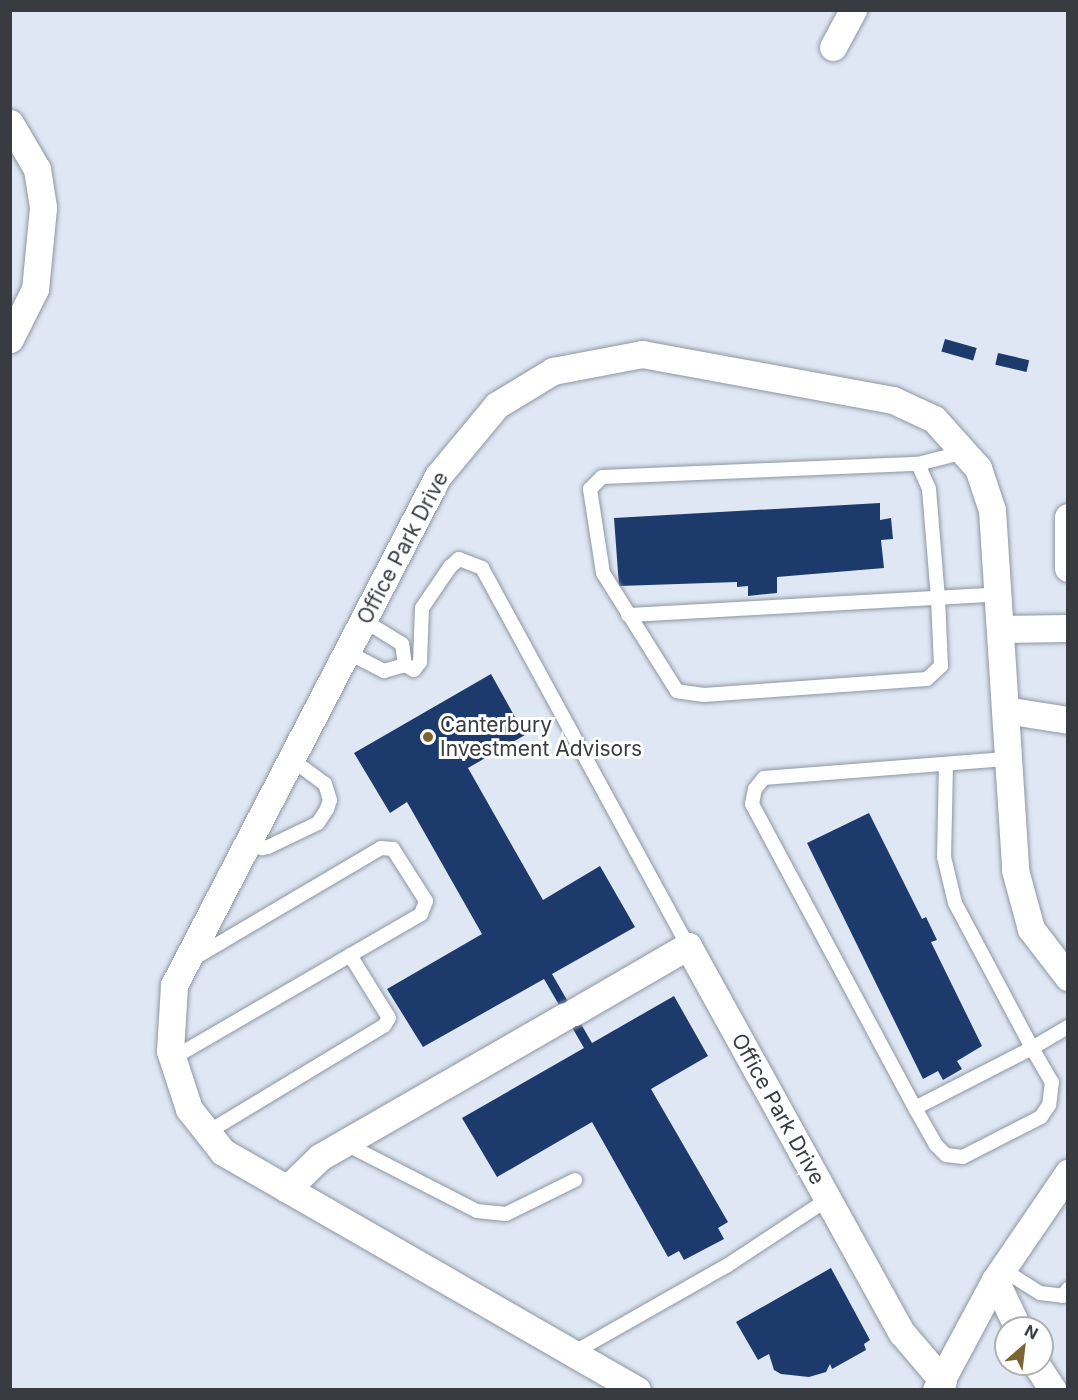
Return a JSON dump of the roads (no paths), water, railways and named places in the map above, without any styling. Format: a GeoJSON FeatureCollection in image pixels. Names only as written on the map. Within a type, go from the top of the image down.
{"type":"FeatureCollection","features":[{"type":"Feature","properties":{"kind":"street"},"geometry":{"type":"LineString","coordinates":[[833,47],[853,10]]}},
{"type":"Feature","properties":{"kind":"street"},"geometry":{"type":"LineString","coordinates":[[10,123],[37,169],[43,208],[35,290],[10,339]]}},
{"type":"Feature","properties":{"kind":"street","name":"Office Park Drive"},"geometry":{"type":"LineString","coordinates":[[637,1389],[223,1152],[189,1109],[173,1058],[174,985],[184,964],[438,476],[497,405],[553,371],[642,354],[892,400],[934,419],[978,468],[992,510],[1015,870],[1031,929],[1068,977]]}},
{"type":"Feature","properties":{"kind":"street"},"geometry":{"type":"LineString","coordinates":[[1068,517],[1068,568]]}},
{"type":"Feature","properties":{"kind":"street"},"geometry":{"type":"LineString","coordinates":[[1000,629],[1068,628]]}},
{"type":"Feature","properties":{"kind":"street"},"geometry":{"type":"LineString","coordinates":[[1005,710],[1068,720]]}},
{"type":"Feature","properties":{"kind":"street"},"geometry":{"type":"LineString","coordinates":[[287,1189],[320,1157],[688,946]]}},
{"type":"Feature","properties":{"kind":"street","name":"Office Park Drive"},"geometry":{"type":"LineString","coordinates":[[688,946],[902,1333],[939,1385],[999,1274],[1068,1173]]}},
{"type":"Feature","properties":{"kind":"street"},"geometry":{"type":"LineString","coordinates":[[999,1274],[1014,1316]]}},
{"type":"Feature","properties":{"kind":"street"},"geometry":{"type":"LineString","coordinates":[[1044,1376],[1053,1389]]}},
{"type":"Feature","properties":{"kind":"lane"},"geometry":{"type":"LineString","coordinates":[[918,464],[929,489],[939,598],[941,666],[927,679],[704,695],[676,692],[668,683],[603,573],[591,489],[602,477],[918,464],[964,452]]}},
{"type":"Feature","properties":{"kind":"lane"},"geometry":{"type":"LineString","coordinates":[[347,652],[384,671],[405,665],[414,669],[420,662],[418,621],[422,608],[450,567],[459,559],[482,568],[688,946]]}},
{"type":"Feature","properties":{"kind":"lane"},"geometry":{"type":"LineString","coordinates":[[628,615],[998,594]]}},
{"type":"Feature","properties":{"kind":"lane"},"geometry":{"type":"LineString","coordinates":[[363,620],[402,644],[405,665]]}},
{"type":"Feature","properties":{"kind":"lane"},"geometry":{"type":"LineString","coordinates":[[250,838],[262,848],[268,848],[318,823],[327,809],[330,800],[325,784],[291,759]]}},
{"type":"Feature","properties":{"kind":"lane"},"geometry":{"type":"LineString","coordinates":[[946,764],[944,857],[955,903],[1052,1082],[1049,1105],[1041,1117],[963,1157],[946,1155],[936,1145],[752,804],[755,789],[764,778],[1008,759]]}},
{"type":"Feature","properties":{"kind":"lane"},"geometry":{"type":"LineString","coordinates":[[173,1058],[422,914],[426,901],[393,849],[381,848],[184,964]]}},
{"type":"Feature","properties":{"kind":"lane"},"geometry":{"type":"LineString","coordinates":[[208,1132],[384,1026],[389,1018],[350,956]]}},
{"type":"Feature","properties":{"kind":"lane"},"geometry":{"type":"LineString","coordinates":[[915,1107],[1032,1048],[1068,1027]]}},
{"type":"Feature","properties":{"kind":"lane"},"geometry":{"type":"LineString","coordinates":[[344,1143],[477,1211],[506,1214],[575,1180]]}},
{"type":"Feature","properties":{"kind":"lane"},"geometry":{"type":"LineString","coordinates":[[573,1353],[728,1265],[828,1199]]}},
{"type":"Feature","properties":{"kind":"lane"},"geometry":{"type":"LineString","coordinates":[[999,1274],[1040,1293],[1063,1296],[1068,1289]]}},
{"type":"Feature","properties":{"kind":"place","name":"Canterbury Investment Advisors"},"geometry":{"type":"Point","coordinates":[428,737]}}]}
